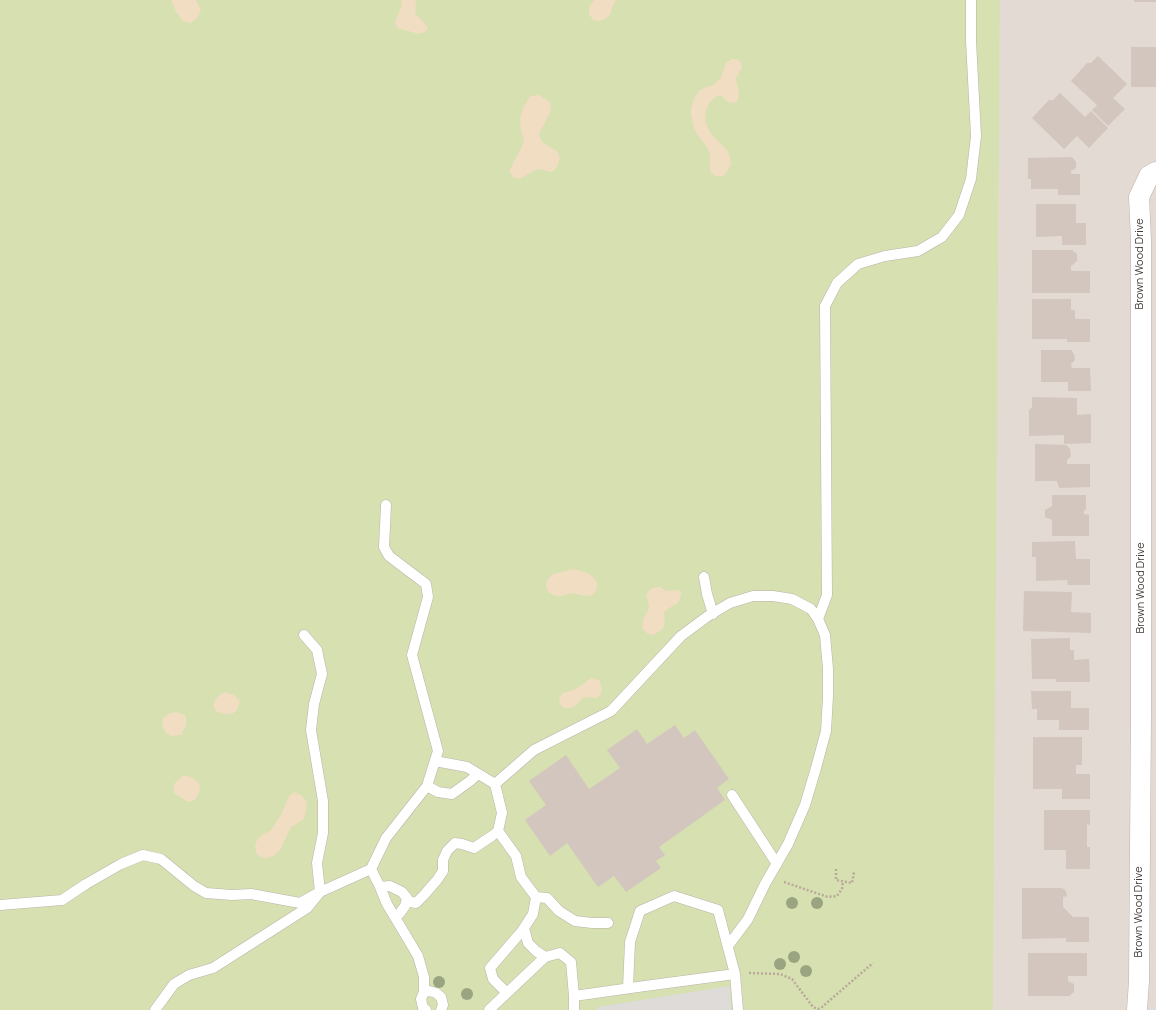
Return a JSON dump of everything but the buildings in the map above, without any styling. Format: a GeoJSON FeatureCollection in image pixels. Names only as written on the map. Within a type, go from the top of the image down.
{"type":"FeatureCollection","features":[{"type":"Feature","properties":{"kind":"street","name":"Brown Wood Drive"},"geometry":{"type":"LineString","coordinates":[[1138,1010],[1148,716],[1140,197],[1150,176],[1156,172]]}},
{"type":"Feature","properties":{"kind":"lane"},"geometry":{"type":"LineString","coordinates":[[818,619],[827,595],[826,306],[837,283],[858,264],[885,256],[918,251],[942,238],[959,215],[971,179],[976,136],[971,41],[971,0]]}},
{"type":"Feature","properties":{"kind":"lane"},"geometry":{"type":"LineString","coordinates":[[0,905],[62,900],[121,864],[143,855],[161,859],[194,886],[206,893],[232,895],[251,894],[300,903],[370,869],[386,838],[427,786],[438,751],[412,655],[428,597],[426,584],[389,556],[384,547],[386,504]]}},
{"type":"Feature","properties":{"kind":"lane"},"geometry":{"type":"LineString","coordinates":[[704,576],[707,594],[713,614]]}},
{"type":"Feature","properties":{"kind":"lane"},"geometry":{"type":"LineString","coordinates":[[495,784],[534,750],[611,711],[681,636],[730,603],[753,596],[773,596],[792,599],[811,609],[818,619],[825,635],[828,670],[826,731],[805,805],[788,844],[768,877],[748,919],[728,946]]}},
{"type":"Feature","properties":{"kind":"lane"},"geometry":{"type":"LineString","coordinates":[[155,1010],[174,984],[189,975],[214,968],[307,908],[320,892],[317,863],[324,833],[323,801],[311,730],[314,704],[322,674],[316,650],[304,635]]}},
{"type":"Feature","properties":{"kind":"lane"},"geometry":{"type":"LineString","coordinates":[[407,901],[416,903],[433,885],[443,872],[443,860],[447,851],[455,843],[474,848],[498,831],[502,813],[495,784],[467,767],[435,761]]}},
{"type":"Feature","properties":{"kind":"lane"},"geometry":{"type":"LineString","coordinates":[[427,786],[438,792],[452,794],[478,774]]}},
{"type":"Feature","properties":{"kind":"lane"},"geometry":{"type":"LineString","coordinates":[[732,795],[777,864]]}},
{"type":"Feature","properties":{"kind":"lane"},"geometry":{"type":"LineString","coordinates":[[498,831],[516,856],[521,878],[536,898],[533,914],[524,928],[490,968],[493,979],[507,993]]}},
{"type":"Feature","properties":{"kind":"lane"},"geometry":{"type":"LineString","coordinates":[[370,869],[387,904],[418,956],[424,977],[424,992],[421,999],[426,1010]]}},
{"type":"Feature","properties":{"kind":"lane"},"geometry":{"type":"LineString","coordinates":[[380,887],[390,886],[402,892],[408,898],[405,906],[395,917]]}},
{"type":"Feature","properties":{"kind":"lane"},"geometry":{"type":"LineString","coordinates":[[628,988],[630,942],[640,911],[674,896],[718,910],[735,974],[738,1010]]}},
{"type":"Feature","properties":{"kind":"lane"},"geometry":{"type":"LineString","coordinates":[[536,898],[546,898],[560,911],[575,921],[608,923]]}},
{"type":"Feature","properties":{"kind":"lane"},"geometry":{"type":"LineString","coordinates":[[524,928],[528,942],[536,951],[546,957]]}},
{"type":"Feature","properties":{"kind":"lane"},"geometry":{"type":"LineString","coordinates":[[489,1010],[546,957],[560,953],[572,962],[574,1010]]}},
{"type":"Feature","properties":{"kind":"lane"},"geometry":{"type":"LineString","coordinates":[[574,996],[735,974]]}},
{"type":"Feature","properties":{"kind":"lane"},"geometry":{"type":"LineString","coordinates":[[424,992],[430,991],[441,997],[443,1005],[441,1010]]}},
{"type":"Feature","properties":{"kind":"path"},"geometry":{"type":"LineString","coordinates":[[836,869],[836,880],[843,882],[852,883],[854,872]]}},
{"type":"Feature","properties":{"kind":"path"},"geometry":{"type":"LineString","coordinates":[[768,877],[828,897],[837,896],[842,889],[843,882]]}},
{"type":"Feature","properties":{"kind":"path"},"geometry":{"type":"LineString","coordinates":[[735,974],[754,972],[780,974],[792,979],[813,1007],[818,1009],[873,963]]}},
{"type":"Feature","properties":{"kind":"shaded area"},"geometry":{"type":"Polygon","coordinates":[[[1000,0],[1156,0],[1156,1010],[993,1010],[1000,0]]]}},
{"type":"Feature","properties":{"kind":"shaded area"},"geometry":{"type":"Polygon","coordinates":[[[730,986],[731,1010],[597,1010],[597,1007],[730,986]]]}},
{"type":"Feature","properties":{"kind":"green space"},"geometry":{"type":"Polygon","coordinates":[[[0,0],[1000,0],[993,1010],[0,1010],[0,0]]]}},
{"type":"Feature","properties":{"kind":"sand"},"geometry":{"type":"Polygon","coordinates":[[[171,0],[196,0],[201,10],[197,18],[191,23],[183,21],[176,12],[171,0]]]}},
{"type":"Feature","properties":{"kind":"sand"},"geometry":{"type":"Polygon","coordinates":[[[401,0],[416,0],[415,13],[428,27],[425,32],[419,34],[397,28],[395,22],[402,5],[401,0]]]}},
{"type":"Feature","properties":{"kind":"sand"},"geometry":{"type":"Polygon","coordinates":[[[594,0],[616,0],[612,7],[611,13],[606,19],[599,21],[593,20],[589,14],[589,7],[594,0]]]}},
{"type":"Feature","properties":{"kind":"sand"},"geometry":{"type":"Polygon","coordinates":[[[732,59],[737,59],[741,63],[742,68],[736,78],[739,94],[738,100],[735,103],[728,102],[721,95],[715,97],[710,102],[706,110],[705,121],[711,134],[727,150],[730,157],[731,164],[724,176],[716,176],[710,172],[710,155],[707,147],[694,129],[691,108],[699,91],[713,85],[718,81],[726,63],[732,59]]]}},
{"type":"Feature","properties":{"kind":"sand"},"geometry":{"type":"Polygon","coordinates":[[[539,95],[550,102],[551,111],[539,134],[542,142],[557,151],[560,158],[557,167],[552,172],[539,169],[520,179],[513,177],[509,171],[524,142],[520,118],[523,108],[530,96],[539,95]]]}},
{"type":"Feature","properties":{"kind":"sand"},"geometry":{"type":"Polygon","coordinates":[[[573,569],[588,573],[597,582],[597,588],[593,595],[585,596],[572,593],[555,596],[548,592],[546,586],[547,580],[553,574],[573,569]]]}},
{"type":"Feature","properties":{"kind":"sand"},"geometry":{"type":"Polygon","coordinates":[[[655,587],[660,587],[666,591],[677,590],[681,592],[681,596],[678,603],[666,610],[664,613],[665,622],[663,629],[653,635],[648,634],[642,628],[643,619],[648,611],[649,605],[646,596],[649,590],[655,587]]]}},
{"type":"Feature","properties":{"kind":"sand"},"geometry":{"type":"Polygon","coordinates":[[[591,678],[600,681],[602,690],[600,696],[596,698],[586,697],[581,699],[577,705],[571,708],[564,708],[559,703],[560,697],[563,693],[576,689],[591,678]]]}},
{"type":"Feature","properties":{"kind":"sand"},"geometry":{"type":"Polygon","coordinates":[[[224,692],[234,695],[240,701],[237,710],[232,714],[224,714],[216,711],[213,705],[217,697],[224,692]]]}},
{"type":"Feature","properties":{"kind":"sand"},"geometry":{"type":"Polygon","coordinates":[[[177,712],[186,716],[186,725],[181,735],[171,736],[166,733],[162,727],[163,718],[170,713],[177,712]]]}},
{"type":"Feature","properties":{"kind":"sand"},"geometry":{"type":"Polygon","coordinates":[[[183,775],[191,777],[200,784],[199,793],[195,800],[188,802],[174,793],[174,784],[183,775]]]}},
{"type":"Feature","properties":{"kind":"sand"},"geometry":{"type":"Polygon","coordinates":[[[294,792],[301,795],[307,802],[303,820],[291,827],[280,850],[274,856],[267,858],[260,857],[256,853],[255,846],[257,840],[260,836],[271,830],[282,813],[289,796],[294,792]]]}}]}
